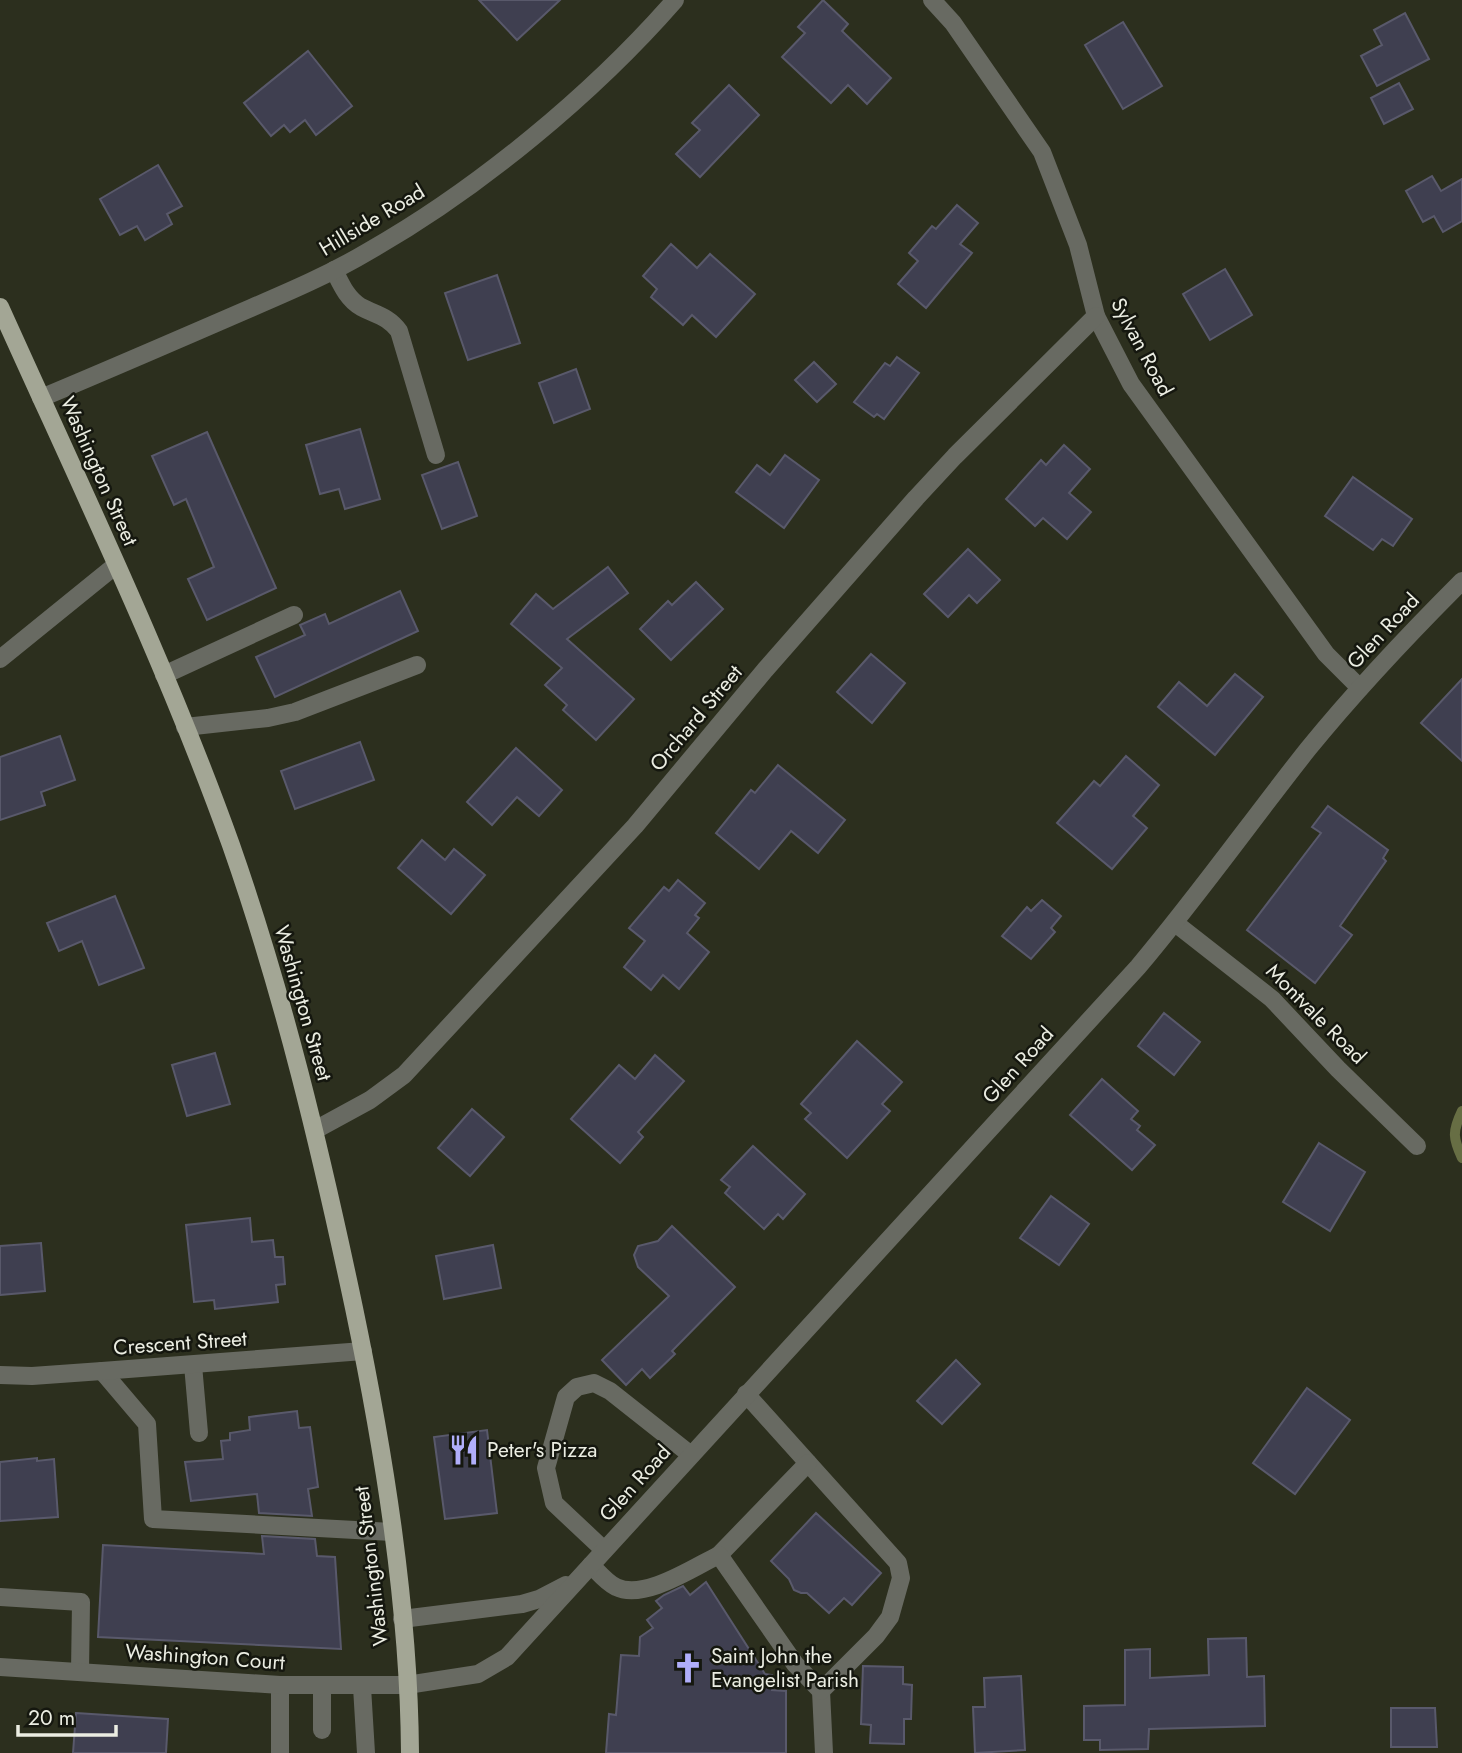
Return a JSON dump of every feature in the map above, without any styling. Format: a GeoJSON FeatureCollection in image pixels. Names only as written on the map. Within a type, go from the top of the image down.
{"type":"FeatureCollection","features":[{"type":"Feature","properties":{"kind":"main road","name":"Washington Street"},"geometry":{"type":"LineString","coordinates":[[0,307],[116,565],[185,727],[247,892],[282,1007],[315,1130],[363,1351],[392,1532],[402,1619],[410,1753]]}},
{"type":"Feature","properties":{"kind":"street","name":"Hillside Road"},"geometry":{"type":"LineString","coordinates":[[41,398],[334,270],[409,226],[521,145],[629,49],[675,0]]}},
{"type":"Feature","properties":{"kind":"street","name":"Sylvan Road"},"geometry":{"type":"LineString","coordinates":[[932,0],[953,23],[1042,152],[1078,245],[1096,316],[1131,384],[1326,654],[1360,688]]}},
{"type":"Feature","properties":{"kind":"street"},"geometry":{"type":"LineString","coordinates":[[334,270],[350,299],[392,321],[399,331],[436,455]]}},
{"type":"Feature","properties":{"kind":"street","name":"Orchard Street"},"geometry":{"type":"LineString","coordinates":[[315,1130],[370,1100],[404,1075],[635,826],[765,670],[916,498],[1096,316]]}},
{"type":"Feature","properties":{"kind":"street"},"geometry":{"type":"LineString","coordinates":[[0,659],[116,565]]}},
{"type":"Feature","properties":{"kind":"street","name":"Glen Road"},"geometry":{"type":"LineString","coordinates":[[407,1685],[466,1677],[498,1665],[1138,967],[1360,688],[1462,581]]}},
{"type":"Feature","properties":{"kind":"street"},"geometry":{"type":"LineString","coordinates":[[164,675],[294,615]]}},
{"type":"Feature","properties":{"kind":"street"},"geometry":{"type":"LineString","coordinates":[[185,727],[268,718],[295,712],[417,665]]}},
{"type":"Feature","properties":{"kind":"street","name":"Montvale Road"},"geometry":{"type":"LineString","coordinates":[[1175,923],[1272,999],[1338,1069],[1417,1146]]}},
{"type":"Feature","properties":{"kind":"street","name":"Crescent Street"},"geometry":{"type":"LineString","coordinates":[[0,1375],[32,1376],[363,1351]]}},
{"type":"Feature","properties":{"kind":"street"},"geometry":{"type":"LineString","coordinates":[[193,1365],[199,1433]]}},
{"type":"Feature","properties":{"kind":"street"},"geometry":{"type":"LineString","coordinates":[[102,1371],[147,1424],[153,1519],[392,1532]]}},
{"type":"Feature","properties":{"kind":"street"},"geometry":{"type":"LineString","coordinates":[[604,1550],[554,1503],[546,1468],[566,1397],[578,1387],[594,1383],[610,1391],[691,1455]]}},
{"type":"Feature","properties":{"kind":"street"},"geometry":{"type":"LineString","coordinates":[[747,1394],[898,1563],[901,1571],[890,1617],[876,1636],[821,1692]]}},
{"type":"Feature","properties":{"kind":"street"},"geometry":{"type":"LineString","coordinates":[[590,1565],[615,1587],[637,1590],[663,1583],[719,1555],[808,1463]]}},
{"type":"Feature","properties":{"kind":"street"},"geometry":{"type":"LineString","coordinates":[[719,1555],[795,1664],[821,1692],[824,1753]]}},
{"type":"Feature","properties":{"kind":"street","name":"Glen Road"},"geometry":{"type":"LineString","coordinates":[[402,1619],[500,1607],[539,1599],[569,1584],[590,1565]]}},
{"type":"Feature","properties":{"kind":"street"},"geometry":{"type":"LineString","coordinates":[[0,1597],[81,1602],[80,1672]]}},
{"type":"Feature","properties":{"kind":"street","name":"Washington Court"},"geometry":{"type":"LineString","coordinates":[[0,1667],[280,1685],[407,1685]]}},
{"type":"Feature","properties":{"kind":"street"},"geometry":{"type":"LineString","coordinates":[[280,1685],[280,1753]]}},
{"type":"Feature","properties":{"kind":"street"},"geometry":{"type":"LineString","coordinates":[[322,1686],[322,1730]]}},
{"type":"Feature","properties":{"kind":"street"},"geometry":{"type":"LineString","coordinates":[[362,1687],[366,1753]]}},
{"type":"Feature","properties":{"kind":"building"},"geometry":{"type":"Polygon","coordinates":[[[479,0],[560,0],[517,40],[479,0]]]}},
{"type":"Feature","properties":{"kind":"building"},"geometry":{"type":"Polygon","coordinates":[[[823,0],[848,24],[842,31],[891,78],[867,104],[848,85],[831,103],[782,57],[805,33],[798,27],[823,0]]]}},
{"type":"Feature","properties":{"kind":"building"},"geometry":{"type":"Polygon","coordinates":[[[1405,13],[1429,59],[1377,86],[1361,56],[1382,45],[1374,30],[1405,13]]]}},
{"type":"Feature","properties":{"kind":"building"},"geometry":{"type":"Polygon","coordinates":[[[1123,22],[1162,86],[1123,109],[1085,45],[1123,22]]]}},
{"type":"Feature","properties":{"kind":"building"},"geometry":{"type":"Polygon","coordinates":[[[308,51],[352,106],[316,135],[305,120],[290,132],[284,125],[271,136],[244,103],[308,51]]]}},
{"type":"Feature","properties":{"kind":"building"},"geometry":{"type":"Polygon","coordinates":[[[1399,83],[1413,109],[1384,124],[1371,98],[1399,83]]]}},
{"type":"Feature","properties":{"kind":"building"},"geometry":{"type":"Polygon","coordinates":[[[729,85],[759,115],[700,177],[676,154],[700,130],[692,123],[729,85]]]}},
{"type":"Feature","properties":{"kind":"building"},"geometry":{"type":"Polygon","coordinates":[[[158,165],[182,206],[167,214],[172,224],[145,240],[137,226],[120,235],[100,199],[158,165]]]}},
{"type":"Feature","properties":{"kind":"building"},"geometry":{"type":"Polygon","coordinates":[[[1432,176],[1441,191],[1462,179],[1462,221],[1443,232],[1434,216],[1423,222],[1406,191],[1432,176]]]}},
{"type":"Feature","properties":{"kind":"building"},"geometry":{"type":"Polygon","coordinates":[[[957,205],[978,223],[960,244],[972,253],[926,308],[898,284],[918,261],[909,253],[932,226],[936,229],[957,205]]]}},
{"type":"Feature","properties":{"kind":"building"},"geometry":{"type":"Polygon","coordinates":[[[671,244],[697,268],[710,254],[755,294],[716,337],[692,315],[683,325],[651,297],[657,289],[643,276],[671,244]]]}},
{"type":"Feature","properties":{"kind":"building"},"geometry":{"type":"Polygon","coordinates":[[[1225,269],[1252,315],[1210,340],[1183,294],[1225,269]]]}},
{"type":"Feature","properties":{"kind":"building"},"geometry":{"type":"Polygon","coordinates":[[[497,275],[520,343],[468,360],[445,293],[497,275]]]}},
{"type":"Feature","properties":{"kind":"building"},"geometry":{"type":"Polygon","coordinates":[[[897,357],[919,373],[884,419],[877,414],[874,417],[854,402],[885,363],[890,366],[897,357]]]}},
{"type":"Feature","properties":{"kind":"building"},"geometry":{"type":"Polygon","coordinates":[[[814,362],[836,384],[817,402],[795,380],[814,362]]]}},
{"type":"Feature","properties":{"kind":"building"},"geometry":{"type":"Polygon","coordinates":[[[576,369],[590,409],[554,423],[539,383],[576,369]]]}},
{"type":"Feature","properties":{"kind":"building"},"geometry":{"type":"Polygon","coordinates":[[[360,429],[380,499],[345,509],[339,489],[320,494],[306,445],[360,429]]]}},
{"type":"Feature","properties":{"kind":"building"},"geometry":{"type":"Polygon","coordinates":[[[207,432],[276,588],[207,620],[188,579],[214,567],[186,499],[174,505],[152,456],[207,432]]]}},
{"type":"Feature","properties":{"kind":"building"},"geometry":{"type":"Polygon","coordinates":[[[1064,445],[1090,469],[1069,493],[1091,512],[1067,539],[1043,518],[1035,526],[1006,499],[1041,460],[1046,465],[1064,445]]]}},
{"type":"Feature","properties":{"kind":"building"},"geometry":{"type":"Polygon","coordinates":[[[785,455],[819,480],[784,528],[736,492],[757,465],[770,475],[785,455]]]}},
{"type":"Feature","properties":{"kind":"building"},"geometry":{"type":"Polygon","coordinates":[[[458,462],[477,516],[442,529],[422,475],[458,462]]]}},
{"type":"Feature","properties":{"kind":"building"},"geometry":{"type":"Polygon","coordinates":[[[1353,477],[1412,519],[1393,546],[1382,539],[1373,550],[1325,516],[1353,477]]]}},
{"type":"Feature","properties":{"kind":"building"},"geometry":{"type":"Polygon","coordinates":[[[968,549],[1000,580],[977,603],[969,595],[948,617],[924,594],[968,549]]]}},
{"type":"Feature","properties":{"kind":"building"},"geometry":{"type":"Polygon","coordinates":[[[608,567],[628,593],[567,639],[634,699],[596,740],[563,710],[567,705],[545,685],[562,668],[511,624],[536,594],[553,609],[608,567]]]}},
{"type":"Feature","properties":{"kind":"building"},"geometry":{"type":"Polygon","coordinates":[[[696,582],[723,609],[671,660],[640,629],[668,601],[672,605],[696,582]]]}},
{"type":"Feature","properties":{"kind":"building"},"geometry":{"type":"Polygon","coordinates":[[[400,591],[418,631],[275,697],[256,657],[305,635],[300,625],[325,614],[329,624],[400,591]]]}},
{"type":"Feature","properties":{"kind":"building"},"geometry":{"type":"Polygon","coordinates":[[[871,654],[905,683],[872,723],[837,692],[871,654]]]}},
{"type":"Feature","properties":{"kind":"building"},"geometry":{"type":"Polygon","coordinates":[[[1235,674],[1263,697],[1215,755],[1158,707],[1179,682],[1207,706],[1235,674]]]}},
{"type":"Feature","properties":{"kind":"building"},"geometry":{"type":"Polygon","coordinates":[[[1462,679],[1462,761],[1421,723],[1462,679]]]}},
{"type":"Feature","properties":{"kind":"building"},"geometry":{"type":"Polygon","coordinates":[[[60,736],[75,780],[41,792],[45,805],[0,820],[0,757],[60,736]]]}},
{"type":"Feature","properties":{"kind":"building"},"geometry":{"type":"Polygon","coordinates":[[[360,742],[374,780],[295,809],[281,771],[360,742]]]}},
{"type":"Feature","properties":{"kind":"building"},"geometry":{"type":"Polygon","coordinates":[[[516,748],[562,790],[539,816],[517,797],[492,825],[467,802],[516,748]]]}},
{"type":"Feature","properties":{"kind":"building"},"geometry":{"type":"Polygon","coordinates":[[[1126,756],[1159,785],[1133,816],[1147,828],[1112,869],[1057,823],[1094,781],[1100,786],[1126,756]]]}},
{"type":"Feature","properties":{"kind":"building"},"geometry":{"type":"Polygon","coordinates":[[[778,765],[845,820],[818,853],[791,831],[759,869],[716,833],[751,790],[755,793],[778,765]]]}},
{"type":"Feature","properties":{"kind":"building"},"geometry":{"type":"Polygon","coordinates":[[[1328,806],[1388,850],[1383,858],[1386,861],[1340,926],[1352,935],[1315,983],[1247,930],[1321,833],[1312,827],[1328,806]]]}},
{"type":"Feature","properties":{"kind":"building"},"geometry":{"type":"Polygon","coordinates":[[[422,840],[445,860],[454,849],[485,875],[451,914],[398,868],[422,840]]]}},
{"type":"Feature","properties":{"kind":"building"},"geometry":{"type":"Polygon","coordinates":[[[678,880],[705,903],[695,915],[699,918],[687,933],[709,952],[679,989],[663,975],[651,990],[624,967],[645,941],[629,928],[664,887],[669,891],[678,880]]]}},
{"type":"Feature","properties":{"kind":"building"},"geometry":{"type":"Polygon","coordinates":[[[115,896],[144,968],[99,985],[82,941],[59,951],[47,923],[115,896]]]}},
{"type":"Feature","properties":{"kind":"building"},"geometry":{"type":"Polygon","coordinates":[[[1042,900],[1061,916],[1051,928],[1055,932],[1031,959],[1002,936],[1027,907],[1031,911],[1042,900]]]}},
{"type":"Feature","properties":{"kind":"building"},"geometry":{"type":"Polygon","coordinates":[[[1164,1013],[1200,1042],[1174,1075],[1138,1046],[1164,1013]]]}},
{"type":"Feature","properties":{"kind":"building"},"geometry":{"type":"Polygon","coordinates":[[[857,1041],[902,1082],[882,1104],[890,1111],[847,1158],[805,1119],[811,1113],[801,1104],[857,1041]]]}},
{"type":"Feature","properties":{"kind":"building"},"geometry":{"type":"Polygon","coordinates":[[[215,1053],[230,1104],[187,1116],[172,1065],[215,1053]]]}},
{"type":"Feature","properties":{"kind":"building"},"geometry":{"type":"Polygon","coordinates":[[[655,1055],[684,1081],[638,1132],[643,1137],[620,1163],[571,1119],[619,1065],[635,1079],[655,1055]]]}},
{"type":"Feature","properties":{"kind":"building"},"geometry":{"type":"Polygon","coordinates":[[[1102,1079],[1138,1111],[1131,1119],[1140,1126],[1137,1130],[1155,1145],[1132,1170],[1070,1115],[1102,1079]]]}},
{"type":"Feature","properties":{"kind":"building"},"geometry":{"type":"Polygon","coordinates":[[[472,1109],[504,1137],[470,1176],[438,1148],[472,1109]]]}},
{"type":"Feature","properties":{"kind":"building"},"geometry":{"type":"Polygon","coordinates":[[[1319,1143],[1365,1172],[1330,1231],[1283,1202],[1319,1143]]]}},
{"type":"Feature","properties":{"kind":"building"},"geometry":{"type":"Polygon","coordinates":[[[753,1146],[805,1194],[783,1219],[778,1214],[764,1229],[725,1193],[730,1187],[721,1180],[753,1146]]]}},
{"type":"Feature","properties":{"kind":"building"},"geometry":{"type":"Polygon","coordinates":[[[1051,1196],[1089,1224],[1059,1265],[1020,1238],[1051,1196]]]}},
{"type":"Feature","properties":{"kind":"building"},"geometry":{"type":"Polygon","coordinates":[[[250,1218],[252,1242],[273,1240],[275,1257],[283,1257],[285,1284],[276,1285],[278,1302],[215,1309],[214,1300],[194,1302],[186,1225],[250,1218]]]}},
{"type":"Feature","properties":{"kind":"building"},"geometry":{"type":"Polygon","coordinates":[[[672,1226],[735,1287],[672,1351],[675,1354],[650,1378],[642,1369],[626,1385],[602,1360],[669,1296],[638,1267],[634,1255],[638,1246],[658,1241],[672,1226]]]}},
{"type":"Feature","properties":{"kind":"building"},"geometry":{"type":"Polygon","coordinates":[[[41,1243],[45,1291],[0,1295],[0,1246],[41,1243]]]}},
{"type":"Feature","properties":{"kind":"building"},"geometry":{"type":"Polygon","coordinates":[[[493,1245],[501,1288],[444,1299],[436,1256],[493,1245]]]}},
{"type":"Feature","properties":{"kind":"building"},"geometry":{"type":"Polygon","coordinates":[[[956,1360],[980,1384],[942,1424],[917,1401],[956,1360]]]}},
{"type":"Feature","properties":{"kind":"building"},"geometry":{"type":"Polygon","coordinates":[[[1307,1388],[1350,1420],[1295,1494],[1253,1463],[1307,1388]]]}},
{"type":"Feature","properties":{"kind":"building"},"geometry":{"type":"Polygon","coordinates":[[[297,1411],[299,1428],[310,1427],[318,1487],[308,1489],[312,1516],[259,1513],[257,1494],[191,1501],[185,1462],[223,1459],[221,1441],[230,1440],[230,1433],[250,1430],[249,1417],[297,1411]]]}},
{"type":"Feature","properties":{"kind":"building"},"geometry":{"type":"Polygon","coordinates":[[[487,1430],[497,1513],[445,1519],[434,1437],[487,1430]]]}},
{"type":"Feature","properties":{"kind":"building"},"geometry":{"type":"Polygon","coordinates":[[[37,1458],[37,1461],[54,1459],[58,1517],[0,1521],[0,1462],[37,1458]]]}},
{"type":"Feature","properties":{"kind":"building"},"geometry":{"type":"Polygon","coordinates":[[[816,1513],[881,1573],[852,1605],[844,1598],[829,1613],[807,1593],[794,1590],[789,1579],[771,1561],[816,1513]]]}},
{"type":"Feature","properties":{"kind":"building"},"geometry":{"type":"Polygon","coordinates":[[[262,1536],[315,1539],[317,1556],[335,1557],[341,1649],[98,1637],[103,1545],[264,1554],[262,1536]]]}},
{"type":"Feature","properties":{"kind":"building","name":"Saint John the Evangelist Parish"},"geometry":{"type":"Polygon","coordinates":[[[706,1582],[765,1674],[772,1675],[772,1690],[786,1691],[786,1753],[606,1753],[609,1714],[616,1715],[621,1655],[639,1656],[640,1637],[653,1628],[647,1620],[662,1608],[656,1601],[683,1586],[690,1595],[706,1582]]]}},
{"type":"Feature","properties":{"kind":"building"},"geometry":{"type":"Polygon","coordinates":[[[1246,1638],[1247,1677],[1264,1676],[1265,1726],[1149,1729],[1148,1749],[1100,1750],[1100,1740],[1084,1740],[1084,1706],[1125,1705],[1125,1650],[1150,1649],[1150,1678],[1209,1675],[1208,1639],[1246,1638]]]}},
{"type":"Feature","properties":{"kind":"building"},"geometry":{"type":"Polygon","coordinates":[[[863,1666],[903,1667],[903,1684],[912,1685],[911,1719],[904,1719],[904,1744],[870,1743],[871,1725],[861,1724],[863,1666]]]}},
{"type":"Feature","properties":{"kind":"building"},"geometry":{"type":"Polygon","coordinates":[[[1021,1676],[1025,1750],[975,1753],[973,1707],[985,1707],[984,1678],[1021,1676]]]}},
{"type":"Feature","properties":{"kind":"building"},"geometry":{"type":"Polygon","coordinates":[[[1391,1708],[1435,1708],[1437,1747],[1391,1747],[1391,1708]]]}},
{"type":"Feature","properties":{"kind":"building"},"geometry":{"type":"Polygon","coordinates":[[[76,1713],[168,1719],[166,1753],[73,1753],[76,1713]]]}},
{"type":"Feature","properties":{"kind":"waterway"},"geometry":{"type":"LineString","coordinates":[[1462,1111],[1455,1135],[1462,1158]]}},
{"type":"Feature","properties":{"kind":"place","name":"Peter's Pizza"},"geometry":{"type":"Point","coordinates":[464,1450]}},
{"type":"Feature","properties":{"kind":"place","name":"Saint John the Evangelist Parish"},"geometry":{"type":"Point","coordinates":[688,1668]}}]}
